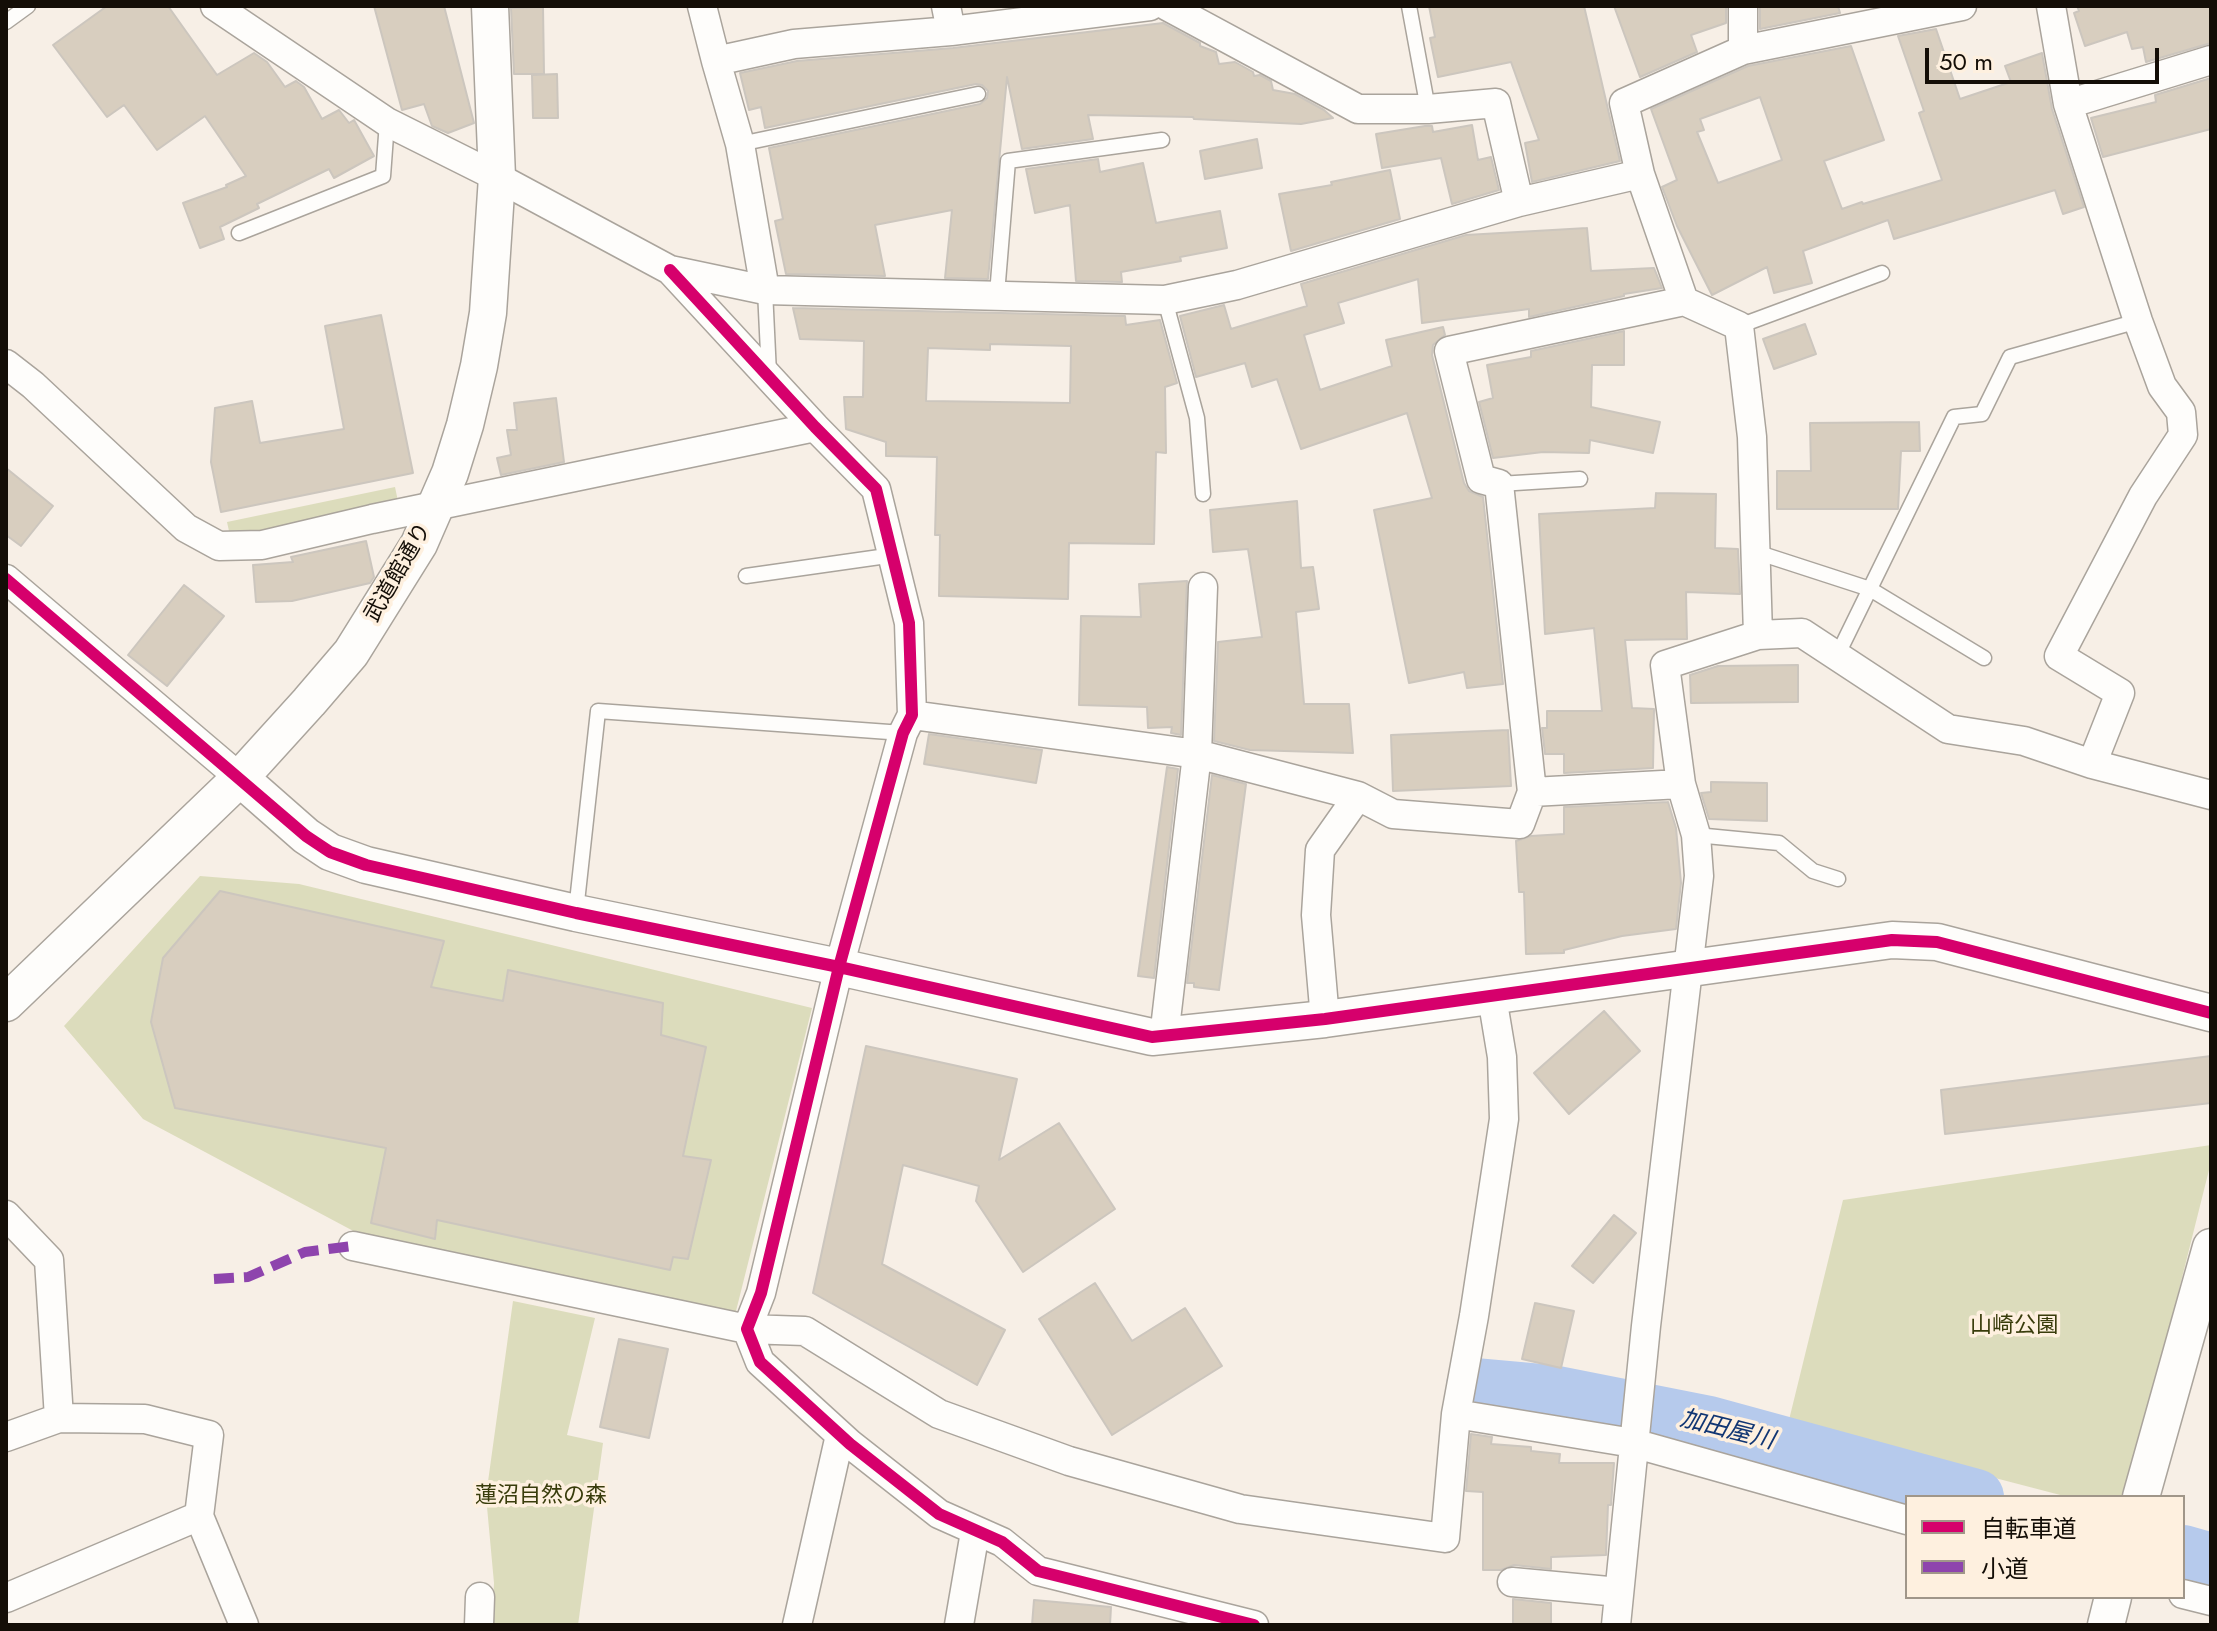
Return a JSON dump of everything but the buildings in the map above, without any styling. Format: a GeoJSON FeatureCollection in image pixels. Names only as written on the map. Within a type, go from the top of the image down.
{"type":"FeatureCollection","features":[{"type":"Feature","properties":{"kind":"street"},"geometry":{"type":"LineString","coordinates":[[215,6],[387,122],[670,270],[765,290],[1165,300],[1237,285],[1519,202],[1640,174]]}},
{"type":"Feature","properties":{"kind":"street","name":"武道館通り"},"geometry":{"type":"LineString","coordinates":[[6,1003],[240,778],[351,653],[419,544],[450,473],[479,366],[493,258],[497,177],[490,6]]}},
{"type":"Feature","properties":{"kind":"street"},"geometry":{"type":"LineString","coordinates":[[702,6],[740,144],[765,290]]}},
{"type":"Feature","properties":{"kind":"street"},"geometry":{"type":"LineString","coordinates":[[716,61],[794,44],[948,18],[1150,6]]}},
{"type":"Feature","properties":{"kind":"street"},"geometry":{"type":"LineString","coordinates":[[1167,6],[1358,109],[1428,109],[1496,103],[1519,202]]}},
{"type":"Feature","properties":{"kind":"street"},"geometry":{"type":"LineString","coordinates":[[1743,6],[1743,50]]}},
{"type":"Feature","properties":{"kind":"street"},"geometry":{"type":"LineString","coordinates":[[1684,301],[1640,174],[1624,103],[1743,50],[1962,6]]}},
{"type":"Feature","properties":{"kind":"street"},"geometry":{"type":"LineString","coordinates":[[2051,6],[2068,104],[2138,321],[2162,386],[2181,412],[2183,435],[2143,496],[2059,656],[2120,693],[2092,764]]}},
{"type":"Feature","properties":{"kind":"street"},"geometry":{"type":"LineString","coordinates":[[2068,104],[2211,60]]}},
{"type":"Feature","properties":{"kind":"street"},"geometry":{"type":"LineString","coordinates":[[670,270],[876,489],[909,623],[908,724],[839,967],[761,1293],[747,1329],[760,1362],[840,1435],[939,1514],[1002,1542],[1038,1571],[1236,1623]]}},
{"type":"Feature","properties":{"kind":"street"},"geometry":{"type":"LineString","coordinates":[[908,724],[1197,754],[1358,796],[1393,814],[1520,824],[1532,792],[1499,484],[1481,479],[1449,351],[1684,301],[1739,326],[1752,437],[1758,635]]}},
{"type":"Feature","properties":{"kind":"street"},"geometry":{"type":"LineString","coordinates":[[6,364],[33,385],[186,528],[219,546],[262,545],[815,427]]}},
{"type":"Feature","properties":{"kind":"street"},"geometry":{"type":"LineString","coordinates":[[6,579],[306,836],[330,852],[366,865],[576,913],[839,967],[1152,1037],[1325,1019],[1892,940],[1937,942],[2211,1013]]}},
{"type":"Feature","properties":{"kind":"street"},"geometry":{"type":"LineString","coordinates":[[1164,1037],[1197,754],[1203,587]]}},
{"type":"Feature","properties":{"kind":"street"},"geometry":{"type":"LineString","coordinates":[[1616,1625],[1633,1443],[1699,876],[1696,835],[1681,784],[1665,665],[1758,635],[1802,633],[1948,729],[2024,741],[2092,764],[2211,795]]}},
{"type":"Feature","properties":{"kind":"street"},"geometry":{"type":"LineString","coordinates":[[1532,792],[1681,784]]}},
{"type":"Feature","properties":{"kind":"street"},"geometry":{"type":"LineString","coordinates":[[1325,1019],[1316,915],[1320,850],[1358,796]]}},
{"type":"Feature","properties":{"kind":"street"},"geometry":{"type":"LineString","coordinates":[[353,1246],[747,1329],[805,1331],[939,1414],[1069,1461],[1240,1509],[1445,1538],[1456,1414],[1504,1119],[1502,1057],[1492,997]]}},
{"type":"Feature","properties":{"kind":"street"},"geometry":{"type":"LineString","coordinates":[[6,1215],[49,1260],[59,1418]]}},
{"type":"Feature","properties":{"kind":"street"},"geometry":{"type":"LineString","coordinates":[[2142,1495],[2211,1247]]}},
{"type":"Feature","properties":{"kind":"street"},"geometry":{"type":"LineString","coordinates":[[1456,1414],[1633,1443],[1905,1519]]}},
{"type":"Feature","properties":{"kind":"street"},"geometry":{"type":"LineString","coordinates":[[6,1437],[59,1418],[145,1419],[209,1435],[199,1516],[244,1625]]}},
{"type":"Feature","properties":{"kind":"street"},"geometry":{"type":"LineString","coordinates":[[797,1625],[840,1435]]}},
{"type":"Feature","properties":{"kind":"street"},"geometry":{"type":"LineString","coordinates":[[6,1598],[199,1516]]}},
{"type":"Feature","properties":{"kind":"street"},"geometry":{"type":"LineString","coordinates":[[959,1625],[975,1532]]}},
{"type":"Feature","properties":{"kind":"street"},"geometry":{"type":"LineString","coordinates":[[1512,1582],[1619,1592]]}},
{"type":"Feature","properties":{"kind":"street"},"geometry":{"type":"LineString","coordinates":[[2185,1594],[2211,1601]]}},
{"type":"Feature","properties":{"kind":"street"},"geometry":{"type":"LineString","coordinates":[[2106,1625],[2112,1599]]}},
{"type":"Feature","properties":{"kind":"lane"},"geometry":{"type":"LineString","coordinates":[[6,22],[28,6]]}},
{"type":"Feature","properties":{"kind":"lane"},"geometry":{"type":"LineString","coordinates":[[1409,6],[1428,109]]}},
{"type":"Feature","properties":{"kind":"lane"},"geometry":{"type":"LineString","coordinates":[[740,144],[978,94]]}},
{"type":"Feature","properties":{"kind":"lane"},"geometry":{"type":"LineString","coordinates":[[239,233],[383,176],[387,122]]}},
{"type":"Feature","properties":{"kind":"lane"},"geometry":{"type":"LineString","coordinates":[[997,294],[1008,161],[1162,140]]}},
{"type":"Feature","properties":{"kind":"lane"},"geometry":{"type":"LineString","coordinates":[[1739,326],[1882,273]]}},
{"type":"Feature","properties":{"kind":"lane"},"geometry":{"type":"LineString","coordinates":[[765,290],[769,378]]}},
{"type":"Feature","properties":{"kind":"lane"},"geometry":{"type":"LineString","coordinates":[[1165,300],[1197,418],[1203,494]]}},
{"type":"Feature","properties":{"kind":"lane"},"geometry":{"type":"LineString","coordinates":[[1837,656],[1954,417],[1982,414],[2010,357],[2138,321]]}},
{"type":"Feature","properties":{"kind":"lane"},"geometry":{"type":"LineString","coordinates":[[1499,484],[1580,479]]}},
{"type":"Feature","properties":{"kind":"lane"},"geometry":{"type":"LineString","coordinates":[[1756,552],[1870,589],[1984,658]]}},
{"type":"Feature","properties":{"kind":"lane"},"geometry":{"type":"LineString","coordinates":[[746,576],[894,555]]}},
{"type":"Feature","properties":{"kind":"lane"},"geometry":{"type":"LineString","coordinates":[[576,913],[598,711],[908,724]]}},
{"type":"Feature","properties":{"kind":"lane"},"geometry":{"type":"LineString","coordinates":[[1696,835],[1779,843],[1813,871],[1838,879]]}},
{"type":"Feature","properties":{"kind":"green space"},"geometry":{"type":"Polygon","coordinates":[[[395,487],[399,506],[231,540],[227,522],[395,487]]]}},
{"type":"Feature","properties":{"kind":"green space"},"geometry":{"type":"Polygon","coordinates":[[[200,876],[299,884],[812,1008],[735,1315],[359,1234],[143,1119],[64,1026],[200,876]]]}},
{"type":"Feature","properties":{"kind":"green space","name":"山崎公園"},"geometry":{"type":"Polygon","coordinates":[[[2211,1145],[2211,1162],[2128,1495],[2060,1495],[1788,1424],[1843,1200],[2211,1145]]]}},
{"type":"Feature","properties":{"kind":"green space","name":"蓮沼自然の森"},"geometry":{"type":"Polygon","coordinates":[[[513,1301],[595,1318],[567,1435],[603,1443],[578,1625],[492,1625],[494,1583],[486,1496],[513,1301]]]}},
{"type":"Feature","properties":{"kind":"waterway","name":"加田屋川"},"geometry":{"type":"LineString","coordinates":[[1474,1386],[1552,1393],[1709,1424],[1969,1495]]}},
{"type":"Feature","properties":{"kind":"waterway","name":"加田屋川"},"geometry":{"type":"LineString","coordinates":[[2185,1554],[2211,1561]]}},
{"type":"Feature","properties":{"kind":"marked path"},"geometry":{"type":"LineString","coordinates":[[214,1279],[248,1277],[305,1252],[353,1246]]}},
{"type":"Feature","properties":{"kind":"cycle path"},"geometry":{"type":"LineString","coordinates":[[670,270],[876,489],[909,623],[912,715],[903,733],[839,967],[761,1293],[747,1329],[760,1362],[850,1444],[939,1514],[1002,1542],[1038,1571],[1254,1625]]}},
{"type":"Feature","properties":{"kind":"cycle path"},"geometry":{"type":"LineString","coordinates":[[6,579],[306,836],[330,852],[366,865],[576,913],[839,967],[1152,1037],[1325,1019],[1892,940],[1937,942],[2211,1013]]}}]}
